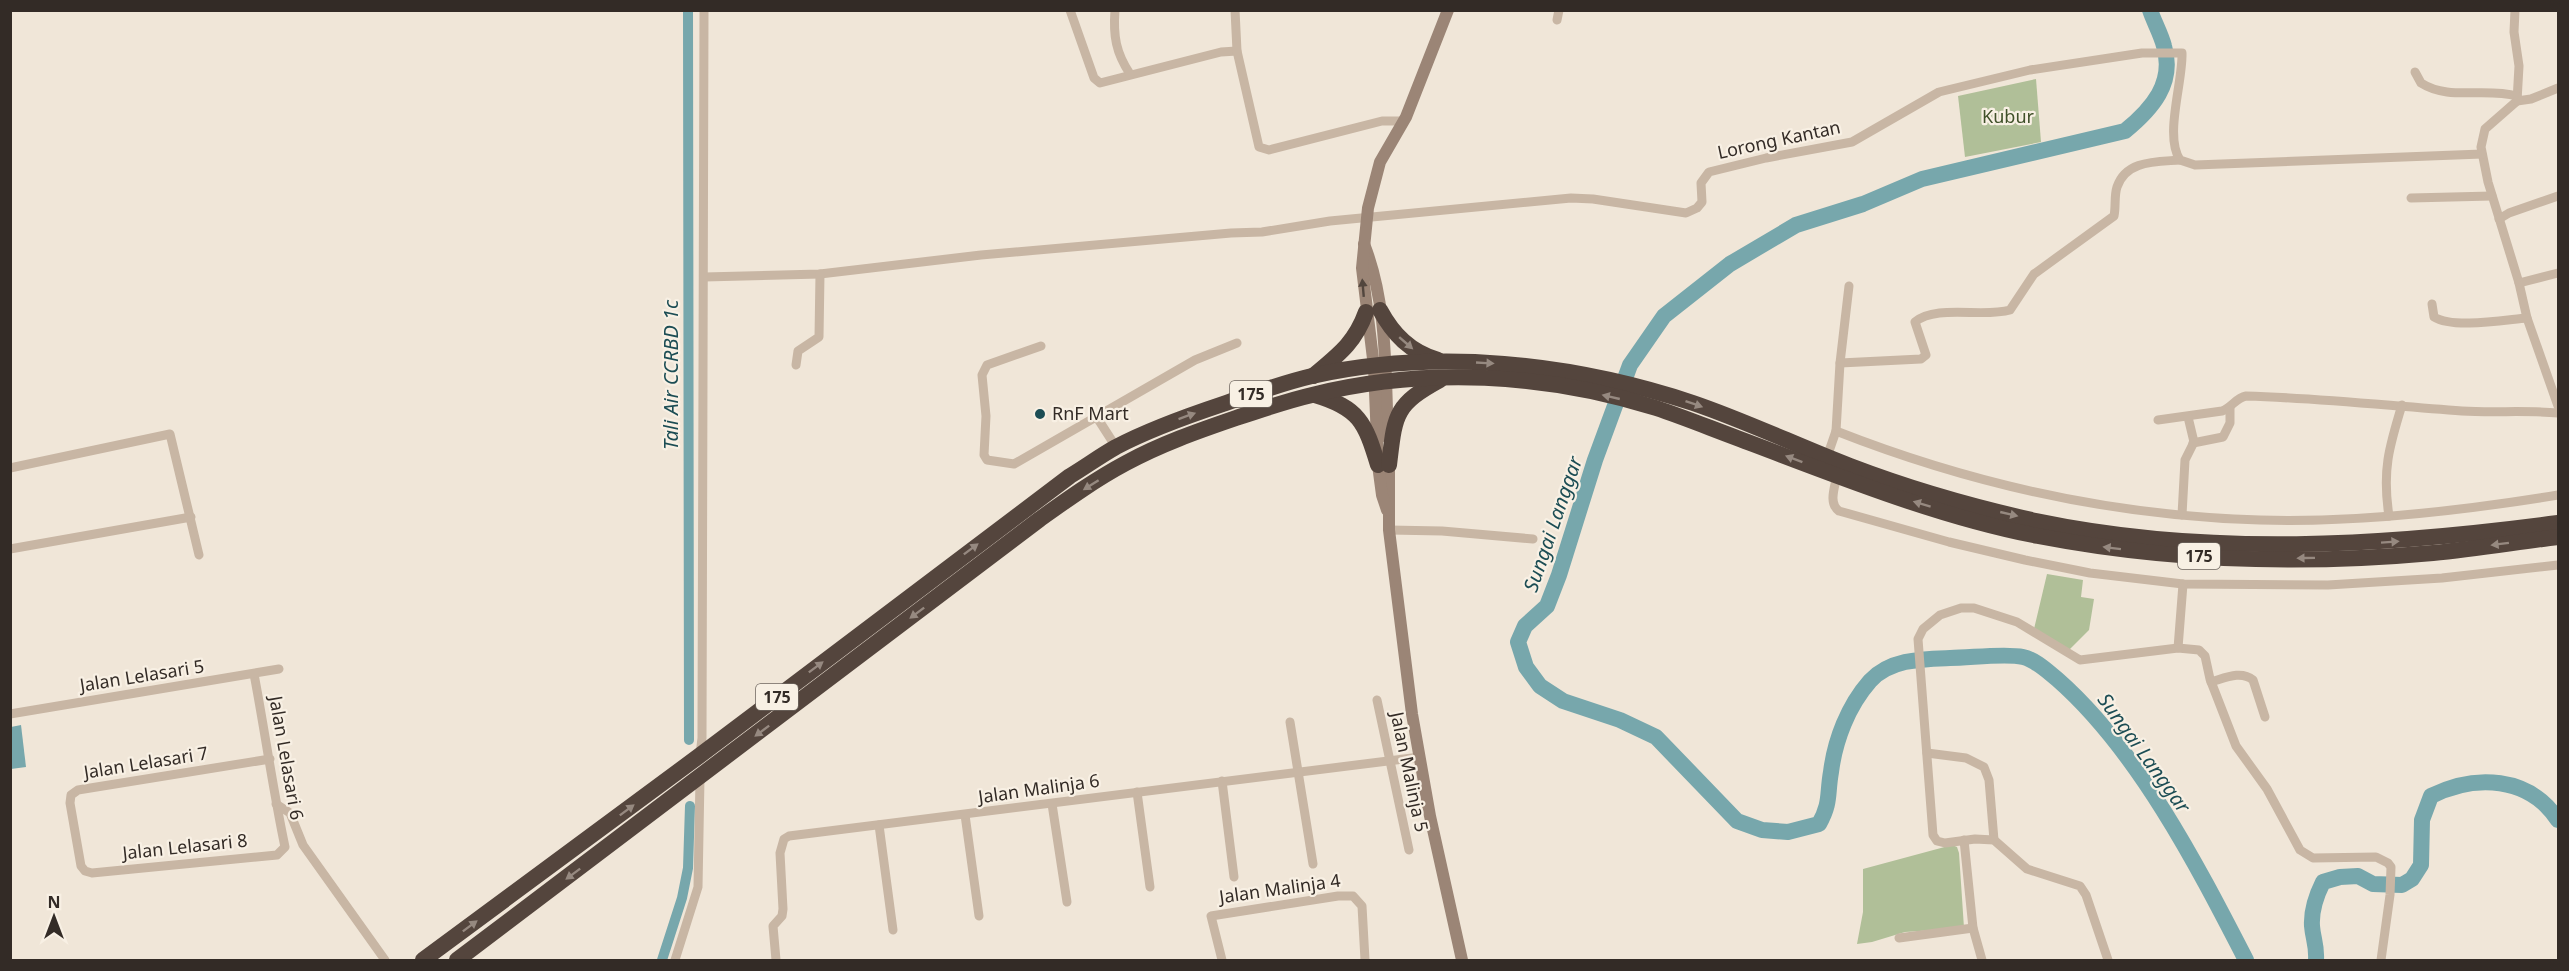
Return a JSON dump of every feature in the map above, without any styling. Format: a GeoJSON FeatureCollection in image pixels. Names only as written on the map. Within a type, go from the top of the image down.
{"type":"FeatureCollection","features":[{"type":"Feature","properties":{"kind":"highway"},"geometry":{"type":"LineString","coordinates":[[1312,376],[1347,347],[1373,311],[1403,342],[1445,369],[1397,413],[1384,465]]}},
{"type":"Feature","properties":{"kind":"highway","name":"175"},"geometry":{"type":"LineString","coordinates":[[423,960],[699,756],[1029,505],[1116,447],[1193,414],[1312,376],[1380,375],[1445,369],[1508,379],[1588,383],[1698,405],[1896,483],[1975,507],[2058,525],[2161,539],[2337,545],[2430,539],[2559,523]]}},
{"type":"Feature","properties":{"kind":"highway","name":"175"},"geometry":{"type":"LineString","coordinates":[[457,960],[1040,519],[1082,490],[1125,464],[1172,441],[1313,394],[1380,375]]}},
{"type":"Feature","properties":{"kind":"highway"},"geometry":{"type":"LineString","coordinates":[[1313,394],[1337,402],[1359,418],[1384,465]]}},
{"type":"Feature","properties":{"kind":"highway","name":"175"},"geometry":{"type":"LineString","coordinates":[[1636,394],[1658,408],[1837,476],[1974,521],[2087,545],[2224,557],[2336,558],[2432,553],[2559,537]]}},
{"type":"Feature","properties":{"kind":"main road"},"geometry":{"type":"LineString","coordinates":[[1448,10],[1424,76],[1403,121],[1380,162],[1371,189],[1366,217],[1362,268],[1373,311],[1380,375],[1384,465],[1382,495],[1388,512],[1398,614],[1430,816],[1462,960]]}},
{"type":"Feature","properties":{"kind":"street"},"geometry":{"type":"LineString","coordinates":[[699,756],[702,732],[704,10]]}},
{"type":"Feature","properties":{"kind":"street"},"geometry":{"type":"LineString","coordinates":[[1070,10],[1096,81],[1104,83],[1130,74],[1221,52],[1237,51]]}},
{"type":"Feature","properties":{"kind":"street"},"geometry":{"type":"LineString","coordinates":[[1115,10],[1115,44],[1118,57],[1130,74]]}},
{"type":"Feature","properties":{"kind":"street"},"geometry":{"type":"LineString","coordinates":[[1235,10],[1237,51],[1256,142],[1264,150],[1277,149],[1382,121],[1403,121]]}},
{"type":"Feature","properties":{"kind":"street"},"geometry":{"type":"LineString","coordinates":[[2515,10],[2517,99],[2485,129],[2481,143],[2482,154],[2527,318],[2557,392],[2559,406]]}},
{"type":"Feature","properties":{"kind":"street","name":"Lorong Kantan"},"geometry":{"type":"LineString","coordinates":[[1366,217],[1571,198],[1593,199],[1686,213],[1697,208],[1702,202],[1701,183],[1709,172],[1766,158],[1851,142],[1939,92],[2030,70],[2142,53],[2182,53],[2183,72],[2177,98],[2174,145],[2180,160]]}},
{"type":"Feature","properties":{"kind":"street"},"geometry":{"type":"LineString","coordinates":[[2415,72],[2421,83],[2444,92],[2491,91],[2517,99],[2531,99],[2559,88]]}},
{"type":"Feature","properties":{"kind":"street"},"geometry":{"type":"LineString","coordinates":[[1840,363],[1921,359],[1926,355],[1926,350],[1915,322],[1919,318],[1936,314],[2010,310],[2034,274],[2114,216],[2116,188],[2126,172],[2141,164],[2180,160],[2195,165],[2482,154]]}},
{"type":"Feature","properties":{"kind":"street"},"geometry":{"type":"LineString","coordinates":[[2411,198],[2492,196]]}},
{"type":"Feature","properties":{"kind":"street"},"geometry":{"type":"LineString","coordinates":[[2499,219],[2559,196]]}},
{"type":"Feature","properties":{"kind":"street"},"geometry":{"type":"LineString","coordinates":[[704,277],[819,274],[1057,247],[1262,232],[1366,217]]}},
{"type":"Feature","properties":{"kind":"street"},"geometry":{"type":"LineString","coordinates":[[2519,283],[2559,273]]}},
{"type":"Feature","properties":{"kind":"street"},"geometry":{"type":"LineString","coordinates":[[796,365],[798,351],[819,337],[819,274]]}},
{"type":"Feature","properties":{"kind":"street"},"geometry":{"type":"LineString","coordinates":[[1827,457],[1836,431],[1840,363],[1849,286]]}},
{"type":"Feature","properties":{"kind":"street"},"geometry":{"type":"LineString","coordinates":[[2432,304],[2434,317],[2439,320],[2472,323],[2527,318]]}},
{"type":"Feature","properties":{"kind":"street"},"geometry":{"type":"LineString","coordinates":[[1041,346],[987,365],[982,375],[986,416],[984,455],[987,460],[1014,464],[1195,360],[1237,343]]}},
{"type":"Feature","properties":{"kind":"street"},"geometry":{"type":"LineString","coordinates":[[2193,443],[2223,437],[2230,423],[2230,408],[2238,398],[2246,396],[2293,397],[2464,411],[2513,410],[2559,413]]}},
{"type":"Feature","properties":{"kind":"street"},"geometry":{"type":"LineString","coordinates":[[2389,516],[2385,486],[2387,458],[2402,405]]}},
{"type":"Feature","properties":{"kind":"street"},"geometry":{"type":"LineString","coordinates":[[2157,420],[2188,417],[2230,408]]}},
{"type":"Feature","properties":{"kind":"street"},"geometry":{"type":"LineString","coordinates":[[1096,416],[1116,447]]}},
{"type":"Feature","properties":{"kind":"street"},"geometry":{"type":"LineString","coordinates":[[2182,515],[2186,460],[2194,435],[2188,417]]}},
{"type":"Feature","properties":{"kind":"street"},"geometry":{"type":"LineString","coordinates":[[1836,431],[1948,471],[2007,487],[2075,500],[2182,515],[2261,520],[2328,520],[2389,516],[2559,495]]}},
{"type":"Feature","properties":{"kind":"street"},"geometry":{"type":"LineString","coordinates":[[10,468],[171,434],[199,555]]}},
{"type":"Feature","properties":{"kind":"street"},"geometry":{"type":"LineString","coordinates":[[1837,476],[1834,507],[1855,516],[1949,542],[2047,564],[2140,581],[2183,584],[2339,585],[2463,576],[2559,565]]}},
{"type":"Feature","properties":{"kind":"street"},"geometry":{"type":"LineString","coordinates":[[10,549],[190,517]]}},
{"type":"Feature","properties":{"kind":"street"},"geometry":{"type":"LineString","coordinates":[[1389,530],[1442,531],[1533,539]]}},
{"type":"Feature","properties":{"kind":"street"},"geometry":{"type":"LineString","coordinates":[[2178,648],[2183,584]]}},
{"type":"Feature","properties":{"kind":"street"},"geometry":{"type":"LineString","coordinates":[[2108,960],[2084,889],[2026,869],[1994,840],[1986,838],[1945,843],[1937,841],[1933,835],[1918,639],[1923,629],[1949,611],[1968,608],[2018,622],[2080,660],[2087,661],[2178,648],[2203,652],[2208,660],[2211,682],[2236,746],[2267,789],[2300,850],[2313,858],[2376,857],[2383,859],[2391,867],[2390,894],[2381,960]]}},
{"type":"Feature","properties":{"kind":"street","name":"Jalan Lelasari 5"},"geometry":{"type":"LineString","coordinates":[[10,714],[279,669]]}},
{"type":"Feature","properties":{"kind":"street","name":"Jalan Lelasari 6"},"geometry":{"type":"LineString","coordinates":[[254,674],[285,847]]}},
{"type":"Feature","properties":{"kind":"street"},"geometry":{"type":"LineString","coordinates":[[2211,682],[2235,676],[2248,677],[2253,680],[2265,717]]}},
{"type":"Feature","properties":{"kind":"street","name":"Jalan Malinja 5"},"geometry":{"type":"LineString","coordinates":[[1377,700],[1409,850]]}},
{"type":"Feature","properties":{"kind":"street"},"geometry":{"type":"LineString","coordinates":[[1290,722],[1313,864]]}},
{"type":"Feature","properties":{"kind":"street"},"geometry":{"type":"LineString","coordinates":[[1927,753],[1966,759],[1984,767],[1989,780],[1994,840]]}},
{"type":"Feature","properties":{"kind":"street","name":"Jalan Malinja 6"},"geometry":{"type":"LineString","coordinates":[[776,960],[773,926],[779,921],[783,909],[780,852],[784,839],[797,835],[1420,757]]}},
{"type":"Feature","properties":{"kind":"street","name":"Jalan Lelasari 7"},"geometry":{"type":"LineString","coordinates":[[85,871],[81,866],[70,803],[71,795],[78,790],[270,759]]}},
{"type":"Feature","properties":{"kind":"street"},"geometry":{"type":"LineString","coordinates":[[675,960],[698,887],[700,778]]}},
{"type":"Feature","properties":{"kind":"street"},"geometry":{"type":"LineString","coordinates":[[1222,781],[1234,877]]}},
{"type":"Feature","properties":{"kind":"street"},"geometry":{"type":"LineString","coordinates":[[1137,792],[1150,887]]}},
{"type":"Feature","properties":{"kind":"street"},"geometry":{"type":"LineString","coordinates":[[276,804],[290,813],[303,845],[384,960]]}},
{"type":"Feature","properties":{"kind":"street"},"geometry":{"type":"LineString","coordinates":[[1052,804],[1066,902]]}},
{"type":"Feature","properties":{"kind":"street"},"geometry":{"type":"LineString","coordinates":[[965,815],[979,916]]}},
{"type":"Feature","properties":{"kind":"street"},"geometry":{"type":"LineString","coordinates":[[879,825],[893,930]]}},
{"type":"Feature","properties":{"kind":"street"},"geometry":{"type":"LineString","coordinates":[[1964,840],[1973,928],[1982,960]]}},
{"type":"Feature","properties":{"kind":"street","name":"Jalan Lelasari 8"},"geometry":{"type":"LineString","coordinates":[[85,871],[92,873],[276,855],[285,847]]}},
{"type":"Feature","properties":{"kind":"street","name":"Jalan Malinja 4"},"geometry":{"type":"LineString","coordinates":[[1222,960],[1211,915],[1316,898],[1353,896],[1362,906],[1365,960]]}},
{"type":"Feature","properties":{"kind":"street"},"geometry":{"type":"LineString","coordinates":[[1899,938],[1973,928]]}},
{"type":"Feature","properties":{"kind":"green space","name":"Kubur"},"geometry":{"type":"Polygon","coordinates":[[[2036,79],[2041,142],[1965,157],[1958,96],[2036,79]]]}},
{"type":"Feature","properties":{"kind":"green space"},"geometry":{"type":"Polygon","coordinates":[[[2047,574],[2083,580],[2081,597],[2094,599],[2089,630],[2068,651],[2034,629],[2047,574]]]}},
{"type":"Feature","properties":{"kind":"green space"},"geometry":{"type":"Polygon","coordinates":[[[1952,845],[1957,847],[1959,853],[1964,928],[1905,932],[1857,944],[1863,912],[1863,869],[1952,845]]]}},
{"type":"Feature","properties":{"kind":"water"},"geometry":{"type":"Polygon","coordinates":[[[21,725],[26,767],[11,769],[11,727],[21,725]]]}},
{"type":"Feature","properties":{"kind":"waterway","name":"Tali Air CCRBD 1c"},"geometry":{"type":"LineString","coordinates":[[688,10],[689,740]]}},
{"type":"Feature","properties":{"kind":"waterway","name":"Sungai Langgar"},"geometry":{"type":"LineString","coordinates":[[2150,10],[2167,59],[2164,83],[2144,114],[2125,131],[1922,179],[1863,204],[1796,225],[1730,264],[1664,316],[1630,365],[1595,460],[1547,606],[1525,626],[1518,642],[1526,667],[1540,686],[1563,701],[1620,720],[1656,737],[1737,821],[1762,830],[1788,832],[1819,824],[1823,817],[1839,736],[1855,701],[1878,674],[1897,664],[1918,660],[1997,656],[2028,658],[2057,679],[2086,708],[2139,774],[2164,810],[2186,848],[2246,960]]}},
{"type":"Feature","properties":{"kind":"waterway"},"geometry":{"type":"LineString","coordinates":[[2316,960],[2312,914],[2323,882],[2340,877],[2358,876],[2373,884],[2402,885],[2412,879],[2421,865],[2422,820],[2431,796],[2465,784],[2500,783],[2517,787],[2532,795],[2546,805],[2558,820]]}},
{"type":"Feature","properties":{"kind":"waterway","name":"Tali Air CCRBD 1c"},"geometry":{"type":"LineString","coordinates":[[662,960],[682,898],[688,868],[690,806]]}},
{"type":"Feature","properties":{"kind":"place","name":"RnF Mart"},"geometry":{"type":"Point","coordinates":[1040,414]}}]}
